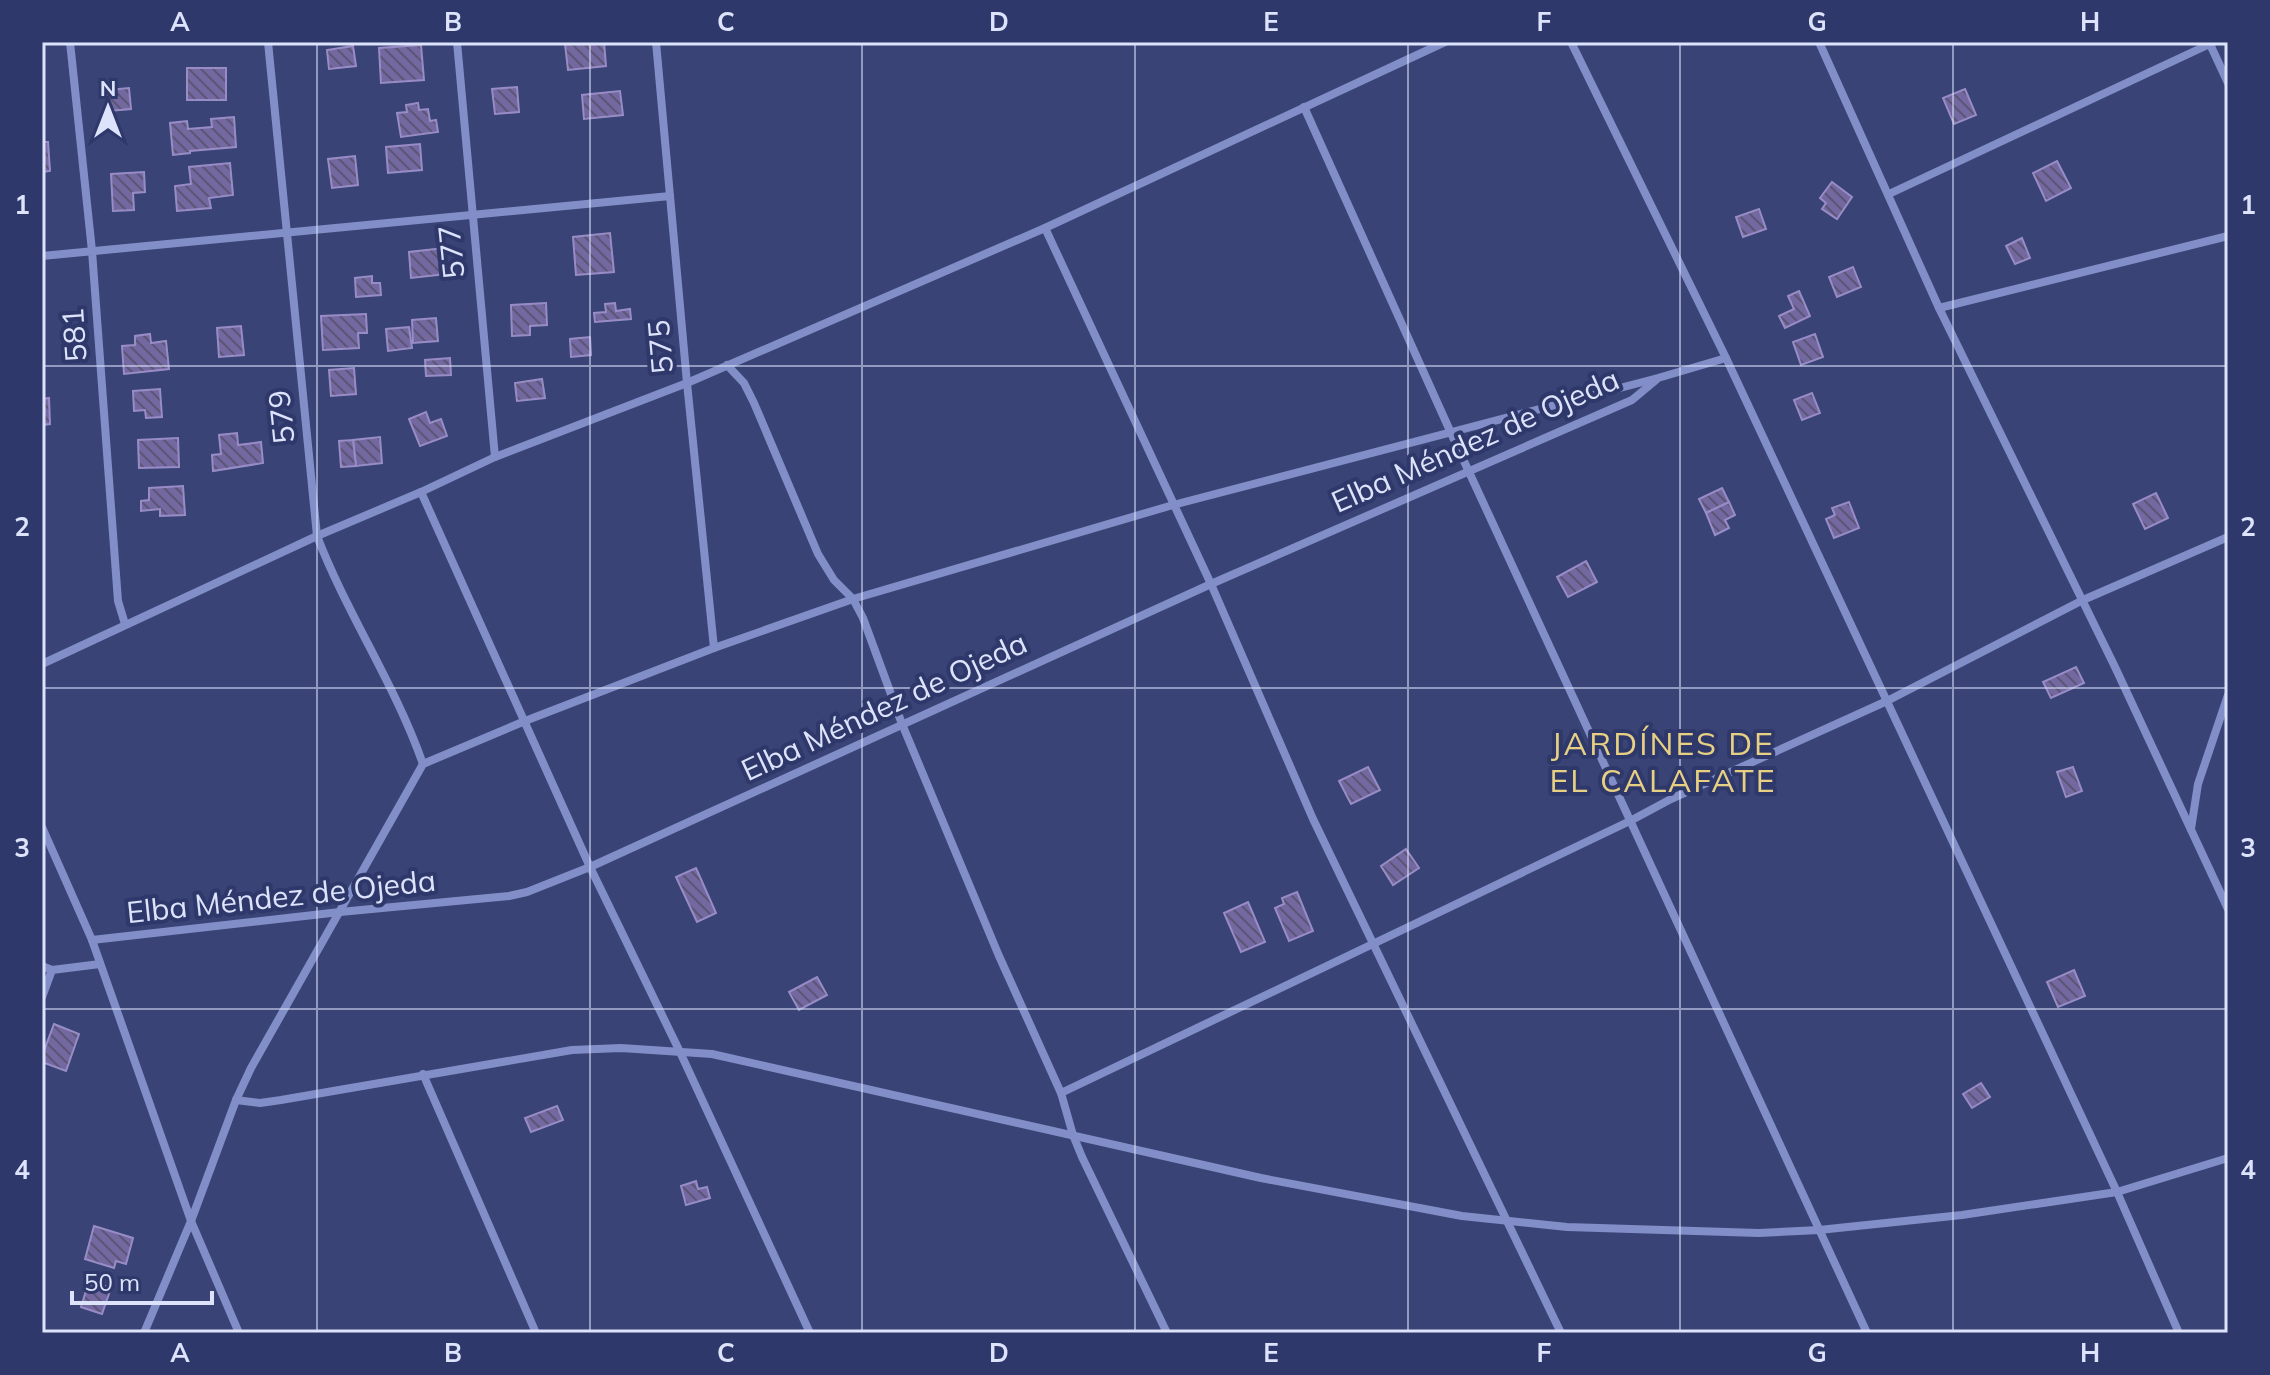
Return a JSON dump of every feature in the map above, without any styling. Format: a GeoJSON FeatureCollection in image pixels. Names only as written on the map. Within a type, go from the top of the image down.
{"type":"FeatureCollection","features":[{"type":"Feature","properties":{"kind":"street","name":"581"},"geometry":{"type":"LineString","coordinates":[[70,42],[92,251],[118,601],[125,624]]}},
{"type":"Feature","properties":{"kind":"street","name":"579"},"geometry":{"type":"LineString","coordinates":[[268,42],[317,536],[331,574],[409,724],[423,764]]}},
{"type":"Feature","properties":{"kind":"street","name":"577"},"geometry":{"type":"LineString","coordinates":[[457,42],[495,457]]}},
{"type":"Feature","properties":{"kind":"street","name":"575"},"geometry":{"type":"LineString","coordinates":[[656,42],[714,648]]}},
{"type":"Feature","properties":{"kind":"street"},"geometry":{"type":"LineString","coordinates":[[42,664],[495,457],[687,383],[1045,228],[1445,42]]}},
{"type":"Feature","properties":{"kind":"street"},"geometry":{"type":"LineString","coordinates":[[1571,42],[1726,358],[2117,1192],[2179,1333]]}},
{"type":"Feature","properties":{"kind":"street"},"geometry":{"type":"LineString","coordinates":[[1819,42],[1939,308],[2083,600],[2228,909]]}},
{"type":"Feature","properties":{"kind":"street"},"geometry":{"type":"LineString","coordinates":[[1889,194],[2211,43],[2228,83]]}},
{"type":"Feature","properties":{"kind":"street"},"geometry":{"type":"LineString","coordinates":[[1304,107],[1451,433],[1867,1333]]}},
{"type":"Feature","properties":{"kind":"street"},"geometry":{"type":"LineString","coordinates":[[42,256],[670,196]]}},
{"type":"Feature","properties":{"kind":"street"},"geometry":{"type":"LineString","coordinates":[[1045,228],[1211,584],[1313,819],[1561,1333]]}},
{"type":"Feature","properties":{"kind":"street"},"geometry":{"type":"LineString","coordinates":[[1939,308],[2228,236]]}},
{"type":"Feature","properties":{"kind":"street"},"geometry":{"type":"LineString","coordinates":[[144,1333],[191,1221],[236,1100],[272,1029],[423,764],[714,648],[853,599],[1173,505],[1726,358]]}},
{"type":"Feature","properties":{"kind":"street"},"geometry":{"type":"LineString","coordinates":[[727,365],[744,383],[754,403],[818,554],[834,580],[853,599],[863,618],[902,724],[999,956],[1061,1093],[1073,1135],[1167,1333]]}},
{"type":"Feature","properties":{"kind":"street","name":"Elba Méndez de Ojeda"},"geometry":{"type":"LineString","coordinates":[[92,940],[527,892],[590,867],[1211,584],[1632,400],[1658,378]]}},
{"type":"Feature","properties":{"kind":"street"},"geometry":{"type":"LineString","coordinates":[[421,492],[590,867],[680,1052],[810,1333]]}},
{"type":"Feature","properties":{"kind":"street"},"geometry":{"type":"LineString","coordinates":[[1061,1093],[1671,799],[1887,701],[2083,600],[2228,537]]}},
{"type":"Feature","properties":{"kind":"street"},"geometry":{"type":"LineString","coordinates":[[2191,830],[2198,784],[2228,695]]}},
{"type":"Feature","properties":{"kind":"street"},"geometry":{"type":"LineString","coordinates":[[42,827],[92,940],[191,1221],[239,1333]]}},
{"type":"Feature","properties":{"kind":"street","name":"Elba Méndez de Ojeda"},"geometry":{"type":"LineString","coordinates":[[42,966],[52,970],[100,964]]}},
{"type":"Feature","properties":{"kind":"street"},"geometry":{"type":"LineString","coordinates":[[42,997],[52,970]]}},
{"type":"Feature","properties":{"kind":"street"},"geometry":{"type":"LineString","coordinates":[[236,1100],[260,1103],[281,1100],[572,1050],[621,1048],[712,1054],[1261,1178],[1462,1216],[1567,1227],[1680,1232],[1819,1230],[1962,1215],[2117,1192],[2228,1158]]}},
{"type":"Feature","properties":{"kind":"street"},"geometry":{"type":"LineString","coordinates":[[423,1074],[536,1333]]}},
{"type":"Feature","properties":{"kind":"building"},"geometry":{"type":"Polygon","coordinates":[[[604,42],[606,66],[568,70],[565,44],[604,42]]]}},
{"type":"Feature","properties":{"kind":"building"},"geometry":{"type":"Polygon","coordinates":[[[421,45],[424,80],[381,83],[379,48],[421,45]]]}},
{"type":"Feature","properties":{"kind":"building"},"geometry":{"type":"Polygon","coordinates":[[[353,46],[356,66],[329,69],[327,50],[353,46]]]}},
{"type":"Feature","properties":{"kind":"building"},"geometry":{"type":"Polygon","coordinates":[[[187,68],[226,68],[226,100],[187,100],[187,68]]]}},
{"type":"Feature","properties":{"kind":"building"},"geometry":{"type":"Polygon","coordinates":[[[517,87],[519,112],[495,114],[492,89],[517,87]]]}},
{"type":"Feature","properties":{"kind":"building"},"geometry":{"type":"Polygon","coordinates":[[[129,88],[131,109],[109,111],[108,90],[129,88]]]}},
{"type":"Feature","properties":{"kind":"building"},"geometry":{"type":"Polygon","coordinates":[[[1965,89],[1976,115],[1954,124],[1943,98],[1965,89]]]}},
{"type":"Feature","properties":{"kind":"building"},"geometry":{"type":"Polygon","coordinates":[[[620,91],[623,115],[584,119],[582,95],[620,91]]]}},
{"type":"Feature","properties":{"kind":"building"},"geometry":{"type":"Polygon","coordinates":[[[418,103],[419,110],[428,109],[430,121],[436,120],[438,132],[401,137],[397,113],[407,112],[406,105],[418,103]]]}},
{"type":"Feature","properties":{"kind":"building"},"geometry":{"type":"Polygon","coordinates":[[[234,117],[236,147],[173,155],[170,123],[187,121],[188,129],[212,127],[211,119],[234,117]]]}},
{"type":"Feature","properties":{"kind":"building"},"geometry":{"type":"Polygon","coordinates":[[[42,142],[48,142],[50,171],[42,172],[42,142]]]}},
{"type":"Feature","properties":{"kind":"building"},"geometry":{"type":"Polygon","coordinates":[[[420,144],[422,170],[388,173],[386,147],[420,144]]]}},
{"type":"Feature","properties":{"kind":"building"},"geometry":{"type":"Polygon","coordinates":[[[355,156],[358,185],[332,188],[328,159],[355,156]]]}},
{"type":"Feature","properties":{"kind":"building"},"geometry":{"type":"Polygon","coordinates":[[[2057,161],[2071,188],[2046,201],[2033,173],[2057,161]]]}},
{"type":"Feature","properties":{"kind":"building"},"geometry":{"type":"Polygon","coordinates":[[[230,163],[233,195],[209,198],[211,208],[177,211],[175,186],[191,184],[189,167],[230,163]]]}},
{"type":"Feature","properties":{"kind":"building"},"geometry":{"type":"Polygon","coordinates":[[[144,172],[145,192],[133,193],[134,210],[113,211],[111,174],[144,172]]]}},
{"type":"Feature","properties":{"kind":"building"},"geometry":{"type":"Polygon","coordinates":[[[1832,182],[1852,197],[1837,219],[1822,209],[1826,203],[1820,198],[1832,182]]]}},
{"type":"Feature","properties":{"kind":"building"},"geometry":{"type":"Polygon","coordinates":[[[1759,209],[1766,229],[1743,237],[1736,217],[1759,209]]]}},
{"type":"Feature","properties":{"kind":"building"},"geometry":{"type":"Polygon","coordinates":[[[610,233],[614,272],[576,275],[573,237],[610,233]]]}},
{"type":"Feature","properties":{"kind":"building"},"geometry":{"type":"Polygon","coordinates":[[[2022,238],[2030,258],[2015,264],[2006,246],[2022,238]]]}},
{"type":"Feature","properties":{"kind":"building"},"geometry":{"type":"Polygon","coordinates":[[[444,248],[446,274],[411,278],[409,252],[444,248]]]}},
{"type":"Feature","properties":{"kind":"building"},"geometry":{"type":"Polygon","coordinates":[[[1853,267],[1861,287],[1837,297],[1829,277],[1853,267]]]}},
{"type":"Feature","properties":{"kind":"building"},"geometry":{"type":"Polygon","coordinates":[[[372,276],[372,283],[380,283],[381,295],[356,297],[355,278],[372,276]]]}},
{"type":"Feature","properties":{"kind":"building"},"geometry":{"type":"Polygon","coordinates":[[[1799,291],[1810,316],[1785,328],[1779,316],[1794,309],[1788,296],[1799,291]]]}},
{"type":"Feature","properties":{"kind":"building"},"geometry":{"type":"Polygon","coordinates":[[[546,303],[547,325],[530,326],[530,335],[512,336],[511,305],[546,303]]]}},
{"type":"Feature","properties":{"kind":"building"},"geometry":{"type":"Polygon","coordinates":[[[615,303],[616,311],[630,309],[631,319],[595,322],[594,313],[606,312],[605,304],[615,303]]]}},
{"type":"Feature","properties":{"kind":"building"},"geometry":{"type":"Polygon","coordinates":[[[366,314],[367,333],[358,333],[359,348],[323,350],[321,316],[366,314]]]}},
{"type":"Feature","properties":{"kind":"building"},"geometry":{"type":"Polygon","coordinates":[[[436,318],[438,341],[413,343],[412,320],[436,318]]]}},
{"type":"Feature","properties":{"kind":"building"},"geometry":{"type":"Polygon","coordinates":[[[241,326],[244,355],[219,357],[217,328],[241,326]]]}},
{"type":"Feature","properties":{"kind":"building"},"geometry":{"type":"Polygon","coordinates":[[[409,327],[412,348],[388,351],[386,329],[409,327]]]}},
{"type":"Feature","properties":{"kind":"building"},"geometry":{"type":"Polygon","coordinates":[[[150,334],[151,343],[166,341],[169,369],[124,374],[122,346],[135,345],[135,336],[150,334]]]}},
{"type":"Feature","properties":{"kind":"building"},"geometry":{"type":"Polygon","coordinates":[[[1815,334],[1823,357],[1801,365],[1793,342],[1815,334]]]}},
{"type":"Feature","properties":{"kind":"building"},"geometry":{"type":"Polygon","coordinates":[[[590,337],[591,355],[571,357],[570,339],[590,337]]]}},
{"type":"Feature","properties":{"kind":"building"},"geometry":{"type":"Polygon","coordinates":[[[450,358],[451,375],[426,376],[425,360],[450,358]]]}},
{"type":"Feature","properties":{"kind":"building"},"geometry":{"type":"Polygon","coordinates":[[[354,368],[356,394],[331,396],[329,370],[354,368]]]}},
{"type":"Feature","properties":{"kind":"building"},"geometry":{"type":"Polygon","coordinates":[[[542,379],[545,398],[517,401],[515,383],[542,379]]]}},
{"type":"Feature","properties":{"kind":"building"},"geometry":{"type":"Polygon","coordinates":[[[160,389],[162,417],[146,418],[145,410],[134,411],[133,391],[160,389]]]}},
{"type":"Feature","properties":{"kind":"building"},"geometry":{"type":"Polygon","coordinates":[[[1812,393],[1820,413],[1802,420],[1794,400],[1812,393]]]}},
{"type":"Feature","properties":{"kind":"building"},"geometry":{"type":"Polygon","coordinates":[[[49,398],[50,424],[42,425],[42,399],[49,398]]]}},
{"type":"Feature","properties":{"kind":"building"},"geometry":{"type":"Polygon","coordinates":[[[426,412],[430,423],[441,419],[447,436],[420,446],[409,419],[426,412]]]}},
{"type":"Feature","properties":{"kind":"building"},"geometry":{"type":"Polygon","coordinates":[[[237,433],[238,445],[261,442],[263,463],[213,471],[212,455],[221,454],[219,435],[237,433]]]}},
{"type":"Feature","properties":{"kind":"building"},"geometry":{"type":"Polygon","coordinates":[[[380,437],[382,463],[356,466],[353,440],[380,437]]]}},
{"type":"Feature","properties":{"kind":"building"},"geometry":{"type":"Polygon","coordinates":[[[178,438],[179,467],[139,468],[138,440],[178,438]]]}},
{"type":"Feature","properties":{"kind":"building"},"geometry":{"type":"Polygon","coordinates":[[[353,440],[356,466],[341,467],[339,441],[353,440]]]}},
{"type":"Feature","properties":{"kind":"building"},"geometry":{"type":"Polygon","coordinates":[[[183,486],[185,515],[160,516],[160,509],[141,511],[141,501],[149,500],[149,488],[183,486]]]}},
{"type":"Feature","properties":{"kind":"building"},"geometry":{"type":"Polygon","coordinates":[[[1722,488],[1729,502],[1706,513],[1699,499],[1722,488]]]}},
{"type":"Feature","properties":{"kind":"building"},"geometry":{"type":"Polygon","coordinates":[[[2156,493],[2168,518],[2145,529],[2133,504],[2156,493]]]}},
{"type":"Feature","properties":{"kind":"building"},"geometry":{"type":"Polygon","coordinates":[[[1729,502],[1735,515],[1725,520],[1729,528],[1715,535],[1706,513],[1729,502]]]}},
{"type":"Feature","properties":{"kind":"building"},"geometry":{"type":"Polygon","coordinates":[[[1849,502],[1859,528],[1834,538],[1826,519],[1835,515],[1832,508],[1849,502]]]}},
{"type":"Feature","properties":{"kind":"building"},"geometry":{"type":"Polygon","coordinates":[[[1586,561],[1597,582],[1568,597],[1557,577],[1586,561]]]}},
{"type":"Feature","properties":{"kind":"building"},"geometry":{"type":"Polygon","coordinates":[[[2076,667],[2084,683],[2051,698],[2043,682],[2076,667]]]}},
{"type":"Feature","properties":{"kind":"building"},"geometry":{"type":"Polygon","coordinates":[[[1368,767],[1380,790],[1351,804],[1339,781],[1368,767]]]}},
{"type":"Feature","properties":{"kind":"building"},"geometry":{"type":"Polygon","coordinates":[[[2073,767],[2082,791],[2066,797],[2057,772],[2073,767]]]}},
{"type":"Feature","properties":{"kind":"building"},"geometry":{"type":"Polygon","coordinates":[[[1406,849],[1419,868],[1393,885],[1381,866],[1406,849]]]}},
{"type":"Feature","properties":{"kind":"building"},"geometry":{"type":"Polygon","coordinates":[[[696,868],[716,913],[697,922],[676,877],[696,868]]]}},
{"type":"Feature","properties":{"kind":"building"},"geometry":{"type":"Polygon","coordinates":[[[1297,892],[1313,931],[1289,941],[1275,908],[1284,904],[1282,898],[1297,892]]]}},
{"type":"Feature","properties":{"kind":"building"},"geometry":{"type":"Polygon","coordinates":[[[1248,902],[1265,942],[1241,952],[1224,913],[1248,902]]]}},
{"type":"Feature","properties":{"kind":"building"},"geometry":{"type":"Polygon","coordinates":[[[2074,970],[2085,996],[2058,1007],[2047,982],[2074,970]]]}},
{"type":"Feature","properties":{"kind":"building"},"geometry":{"type":"Polygon","coordinates":[[[817,977],[827,995],[799,1010],[789,992],[817,977]]]}},
{"type":"Feature","properties":{"kind":"building"},"geometry":{"type":"Polygon","coordinates":[[[54,1024],[79,1034],[66,1071],[42,1062],[54,1024]]]}},
{"type":"Feature","properties":{"kind":"building"},"geometry":{"type":"Polygon","coordinates":[[[1981,1083],[1990,1097],[1972,1108],[1963,1094],[1981,1083]]]}},
{"type":"Feature","properties":{"kind":"building"},"geometry":{"type":"Polygon","coordinates":[[[557,1106],[563,1120],[531,1132],[525,1118],[557,1106]]]}},
{"type":"Feature","properties":{"kind":"building"},"geometry":{"type":"Polygon","coordinates":[[[696,1181],[698,1189],[707,1187],[710,1198],[686,1205],[681,1186],[696,1181]]]}},
{"type":"Feature","properties":{"kind":"building"},"geometry":{"type":"Polygon","coordinates":[[[94,1226],[133,1238],[126,1264],[116,1261],[114,1268],[85,1259],[94,1226]]]}},
{"type":"Feature","properties":{"kind":"building"},"geometry":{"type":"Polygon","coordinates":[[[89,1281],[111,1288],[102,1314],[81,1307],[89,1281]]]}},
{"type":"Feature","properties":{"kind":"district","name":"JARDÍNES DE EL CALAFATE"},"geometry":{"type":"Point","coordinates":[1663,762]}}]}
